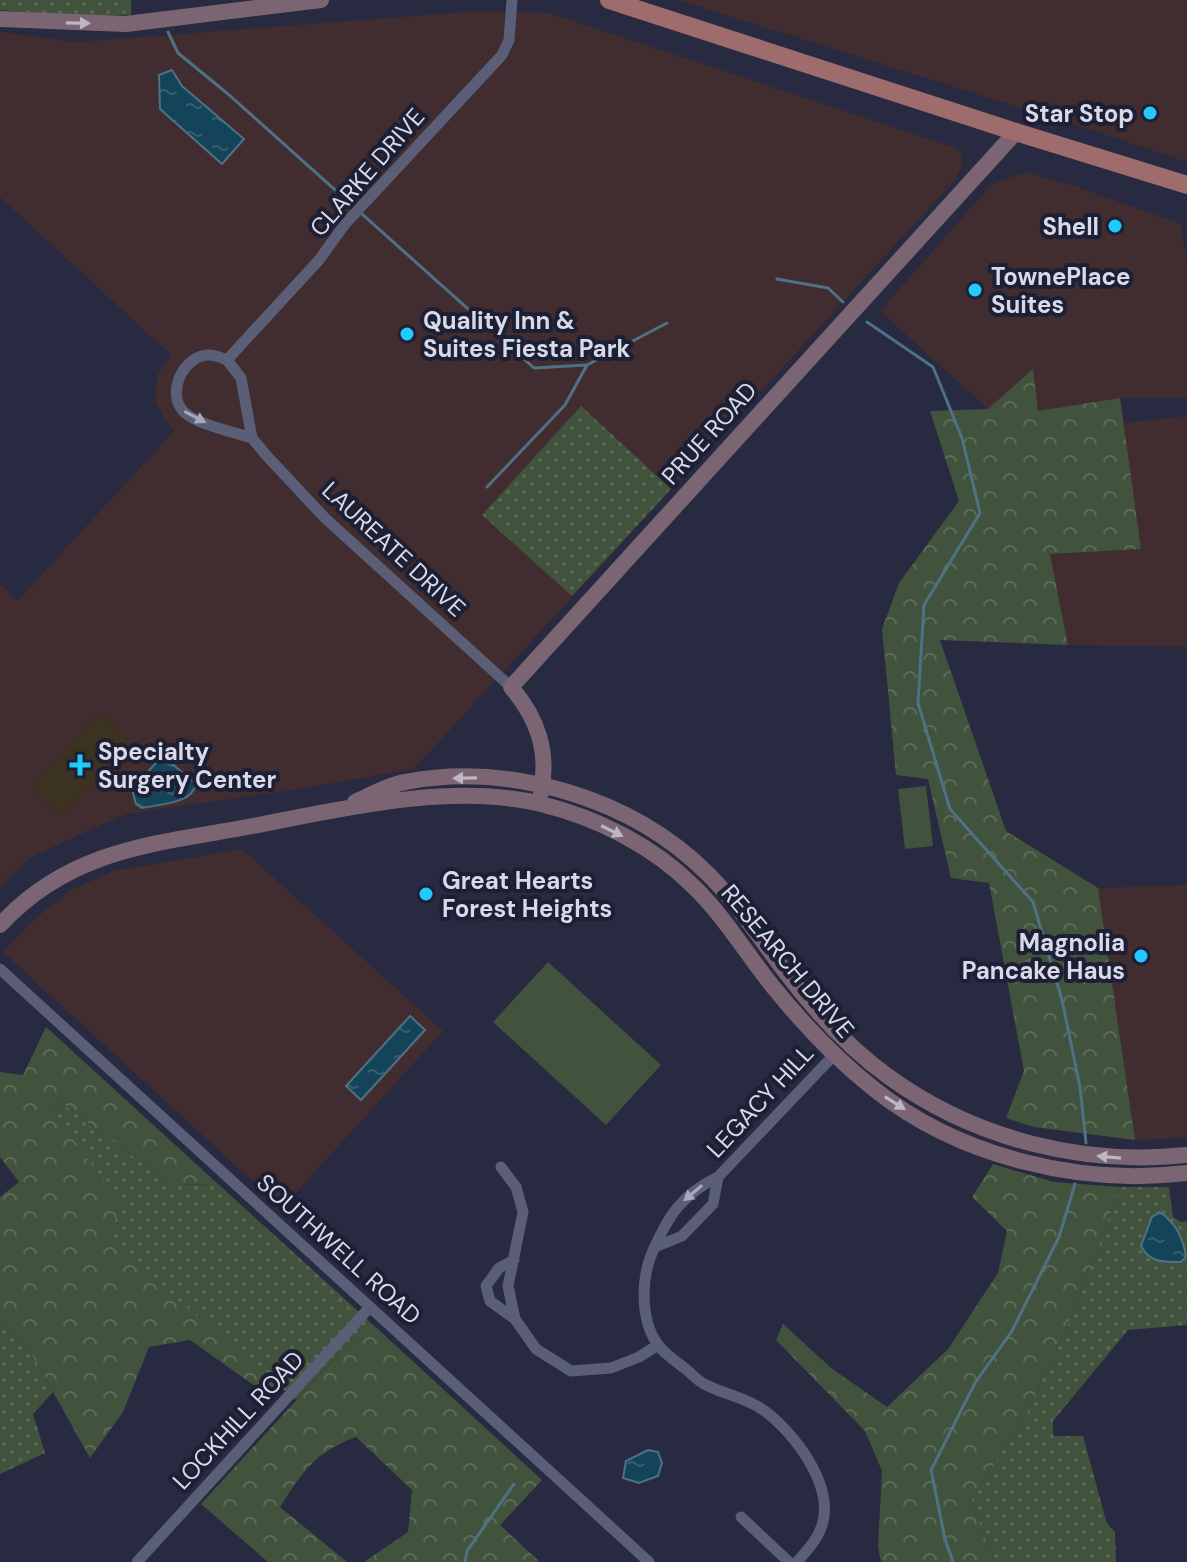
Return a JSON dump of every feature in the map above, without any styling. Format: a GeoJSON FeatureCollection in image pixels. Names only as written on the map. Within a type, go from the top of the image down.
{"type":"FeatureCollection","features":[{"type":"Feature","properties":{"kind":"main road"},"geometry":{"type":"LineString","coordinates":[[0,19],[126,24],[321,0]]}},
{"type":"Feature","properties":{"kind":"main road"},"geometry":{"type":"LineString","coordinates":[[609,0],[1187,185]]}},
{"type":"Feature","properties":{"kind":"main road","name":"PRUE ROAD"},"geometry":{"type":"LineString","coordinates":[[511,687],[1016,132]]}},
{"type":"Feature","properties":{"kind":"main road"},"geometry":{"type":"LineString","coordinates":[[0,925],[39,889],[104,856],[340,809],[452,796],[492,797],[540,804],[545,769],[538,730],[532,714],[511,687]]}},
{"type":"Feature","properties":{"kind":"main road"},"geometry":{"type":"LineString","coordinates":[[340,809],[405,782],[490,777],[543,785]]}},
{"type":"Feature","properties":{"kind":"main road","name":"RESEARCH DRIVE"},"geometry":{"type":"LineString","coordinates":[[543,785],[599,805],[676,845],[709,875],[785,971],[847,1041],[888,1076],[928,1101],[994,1132],[1049,1149],[1129,1158],[1187,1155]]}},
{"type":"Feature","properties":{"kind":"main road","name":"RESEARCH DRIVE"},"geometry":{"type":"LineString","coordinates":[[540,804],[597,824],[656,853],[695,888],[765,976],[834,1055],[877,1092],[937,1128],[988,1150],[1045,1167],[1129,1177],[1187,1173]]}},
{"type":"Feature","properties":{"kind":"main road"},"geometry":{"type":"LineString","coordinates":[[656,853],[673,857],[709,886],[722,891],[724,901],[768,962],[765,976]]}},
{"type":"Feature","properties":{"kind":"main road"},"geometry":{"type":"LineString","coordinates":[[785,971],[788,985],[830,1037],[834,1055],[843,1053],[855,1058],[917,1098],[928,1101]]}},
{"type":"Feature","properties":{"kind":"street","name":"CLARKE DRIVE"},"geometry":{"type":"LineString","coordinates":[[227,360],[319,260],[363,204],[502,55],[509,40],[512,0]]}},
{"type":"Feature","properties":{"kind":"street","name":"LAUREATE DRIVE"},"geometry":{"type":"LineString","coordinates":[[227,360],[208,355],[186,367],[179,377],[176,391],[178,403],[185,413],[199,421],[252,438],[325,518],[511,687]]}},
{"type":"Feature","properties":{"kind":"street"},"geometry":{"type":"LineString","coordinates":[[227,360],[241,378],[252,438]]}},
{"type":"Feature","properties":{"kind":"street","name":"SOUTHWELL ROAD"},"geometry":{"type":"LineString","coordinates":[[0,969],[649,1562]]}},
{"type":"Feature","properties":{"kind":"street","name":"LEGACY HILL"},"geometry":{"type":"LineString","coordinates":[[658,1345],[643,1293],[645,1271],[672,1213],[695,1188],[718,1177],[834,1055]]}},
{"type":"Feature","properties":{"kind":"street"},"geometry":{"type":"LineString","coordinates":[[501,1167],[516,1187],[523,1212],[508,1286],[515,1319]]}},
{"type":"Feature","properties":{"kind":"street","name":"LEGACY HILL"},"geometry":{"type":"LineString","coordinates":[[655,1247],[682,1236],[713,1204],[718,1177]]}},
{"type":"Feature","properties":{"kind":"street"},"geometry":{"type":"LineString","coordinates":[[672,1213],[689,1229]]}},
{"type":"Feature","properties":{"kind":"street"},"geometry":{"type":"LineString","coordinates":[[514,1260],[499,1268],[486,1286],[490,1301],[515,1319],[536,1349],[571,1371],[611,1368],[658,1345],[703,1384],[758,1406],[785,1431],[811,1462],[825,1515],[816,1539],[797,1562]]}},
{"type":"Feature","properties":{"kind":"street","name":"LOCKHILL ROAD"},"geometry":{"type":"LineString","coordinates":[[137,1562],[370,1307]]}},
{"type":"Feature","properties":{"kind":"street"},"geometry":{"type":"LineString","coordinates":[[741,1517],[789,1562]]}},
{"type":"Feature","properties":{"kind":"shaded area"},"geometry":{"type":"Polygon","coordinates":[[[678,0],[1187,0],[1187,162],[1091,130],[678,0]]]}},
{"type":"Feature","properties":{"kind":"shaded area"},"geometry":{"type":"Polygon","coordinates":[[[477,11],[549,13],[953,147],[962,153],[963,164],[955,180],[414,769],[126,814],[29,858],[0,887],[0,584],[18,600],[175,430],[164,419],[155,400],[157,376],[171,355],[0,197],[0,32],[76,42],[477,11]]]}},
{"type":"Feature","properties":{"kind":"shaded area"},"geometry":{"type":"Polygon","coordinates":[[[1025,172],[1072,185],[1181,224],[1187,263],[1187,398],[1120,398],[1038,411],[1032,370],[988,409],[880,311],[992,184],[1025,172]]]}},
{"type":"Feature","properties":{"kind":"shaded area"},"geometry":{"type":"Polygon","coordinates":[[[1187,416],[1187,647],[1068,645],[1050,554],[1140,549],[1123,423],[1187,416]]]}},
{"type":"Feature","properties":{"kind":"shaded area","name":"Specialty Surgery Center"},"geometry":{"type":"Polygon","coordinates":[[[99,713],[130,741],[60,817],[30,789],[99,713]]]}},
{"type":"Feature","properties":{"kind":"shaded area"},"geometry":{"type":"Polygon","coordinates":[[[242,849],[443,1031],[282,1208],[3,952],[30,923],[71,890],[114,871],[242,849]]]}},
{"type":"Feature","properties":{"kind":"shaded area"},"geometry":{"type":"Polygon","coordinates":[[[1187,885],[1187,1138],[1135,1140],[1098,888],[1187,885]]]}},
{"type":"Feature","properties":{"kind":"green space"},"geometry":{"type":"Polygon","coordinates":[[[0,0],[131,0],[131,15],[80,16],[0,10],[0,0]]]}},
{"type":"Feature","properties":{"kind":"green space"},"geometry":{"type":"Polygon","coordinates":[[[1033,369],[1038,411],[1120,398],[1141,549],[1050,554],[1068,645],[940,640],[1006,831],[1098,888],[1135,1140],[1034,1127],[1006,1118],[1024,1071],[989,883],[951,878],[928,779],[896,775],[882,629],[899,583],[959,501],[930,411],[988,409],[1033,369]]]}},
{"type":"Feature","properties":{"kind":"green space"},"geometry":{"type":"Polygon","coordinates":[[[581,406],[671,489],[572,596],[482,515],[581,406]]]}},
{"type":"Feature","properties":{"kind":"green space"},"geometry":{"type":"Polygon","coordinates":[[[926,786],[933,846],[905,849],[898,789],[926,786]]]}},
{"type":"Feature","properties":{"kind":"green space"},"geometry":{"type":"Polygon","coordinates":[[[548,962],[661,1065],[606,1125],[493,1022],[548,962]]]}},
{"type":"Feature","properties":{"kind":"green space"},"geometry":{"type":"Polygon","coordinates":[[[46,1027],[218,1184],[172,1185],[59,1101],[53,1113],[122,1204],[107,1241],[280,1385],[269,1396],[190,1340],[149,1347],[123,1412],[90,1458],[34,1358],[0,1317],[0,1197],[19,1182],[0,1157],[0,1072],[23,1075],[46,1027]]]}},
{"type":"Feature","properties":{"kind":"green space"},"geometry":{"type":"Polygon","coordinates":[[[59,1101],[172,1185],[218,1184],[369,1321],[296,1400],[107,1241],[53,1113],[59,1101]]]}},
{"type":"Feature","properties":{"kind":"green space"},"geometry":{"type":"Polygon","coordinates":[[[993,1164],[1054,1182],[1120,1187],[1076,1307],[1029,1409],[970,1502],[996,1562],[881,1562],[878,1547],[882,1471],[865,1431],[776,1340],[783,1324],[831,1368],[887,1407],[948,1349],[998,1273],[1007,1231],[972,1197],[993,1164]]]}},
{"type":"Feature","properties":{"kind":"green space"},"geometry":{"type":"Polygon","coordinates":[[[1120,1187],[1169,1187],[1173,1217],[1181,1222],[1187,1221],[1187,1325],[1128,1330],[1053,1421],[1053,1436],[1083,1436],[1107,1524],[1115,1532],[1116,1562],[996,1562],[970,1502],[1029,1409],[1076,1307],[1120,1187]]]}},
{"type":"Feature","properties":{"kind":"green space"},"geometry":{"type":"Polygon","coordinates":[[[0,1317],[34,1358],[53,1392],[33,1414],[45,1453],[0,1474],[0,1317]]]}},
{"type":"Feature","properties":{"kind":"green space"},"geometry":{"type":"Polygon","coordinates":[[[369,1321],[542,1480],[500,1525],[540,1562],[364,1562],[408,1532],[412,1490],[356,1437],[330,1449],[311,1464],[280,1507],[347,1562],[268,1562],[201,1504],[369,1321]]]}},
{"type":"Feature","properties":{"kind":"water"},"geometry":{"type":"Polygon","coordinates":[[[172,70],[182,86],[244,139],[222,164],[160,109],[159,75],[172,70]]]}},
{"type":"Feature","properties":{"kind":"water"},"geometry":{"type":"Polygon","coordinates":[[[156,763],[171,763],[196,784],[193,791],[174,802],[142,808],[136,804],[132,789],[156,763]]]}},
{"type":"Feature","properties":{"kind":"water"},"geometry":{"type":"Polygon","coordinates":[[[410,1016],[425,1030],[361,1100],[346,1086],[410,1016]]]}},
{"type":"Feature","properties":{"kind":"water"},"geometry":{"type":"Polygon","coordinates":[[[1160,1212],[1181,1237],[1186,1257],[1181,1262],[1153,1259],[1141,1246],[1152,1217],[1160,1212]]]}},
{"type":"Feature","properties":{"kind":"water"},"geometry":{"type":"Polygon","coordinates":[[[648,1450],[658,1452],[662,1463],[658,1476],[639,1483],[623,1478],[626,1461],[648,1450]]]}},
{"type":"Feature","properties":{"kind":"waterway"},"geometry":{"type":"LineString","coordinates":[[168,32],[178,53],[228,94],[534,368],[587,365],[667,323]]}},
{"type":"Feature","properties":{"kind":"waterway"},"geometry":{"type":"LineString","coordinates":[[777,279],[828,288],[843,302]]}},
{"type":"Feature","properties":{"kind":"waterway"},"geometry":{"type":"LineString","coordinates":[[867,322],[933,367],[962,438],[980,513],[924,605],[918,703],[950,809],[1033,902],[1062,1000],[1080,1087],[1086,1143]]}},
{"type":"Feature","properties":{"kind":"waterway"},"geometry":{"type":"LineString","coordinates":[[487,487],[565,405],[587,365]]}},
{"type":"Feature","properties":{"kind":"waterway"},"geometry":{"type":"LineString","coordinates":[[953,1562],[945,1539],[931,1470],[975,1383],[1012,1331],[1059,1237],[1075,1184]]}},
{"type":"Feature","properties":{"kind":"waterway"},"geometry":{"type":"LineString","coordinates":[[465,1562],[467,1551],[514,1484]]}},
{"type":"Feature","properties":{"kind":"place","name":"Star Stop"},"geometry":{"type":"Point","coordinates":[1150,113]}},
{"type":"Feature","properties":{"kind":"place","name":"Shell"},"geometry":{"type":"Point","coordinates":[1115,226]}},
{"type":"Feature","properties":{"kind":"place","name":"TownePlace Suites"},"geometry":{"type":"Point","coordinates":[975,290]}},
{"type":"Feature","properties":{"kind":"place","name":"Quality Inn & Suites Fiesta Park"},"geometry":{"type":"Point","coordinates":[407,334]}},
{"type":"Feature","properties":{"kind":"place","name":"Specialty Surgery Center"},"geometry":{"type":"Point","coordinates":[80,765]}},
{"type":"Feature","properties":{"kind":"place","name":"Great Hearts Forest Heights"},"geometry":{"type":"Point","coordinates":[426,894]}},
{"type":"Feature","properties":{"kind":"place","name":"Magnolia Pancake Haus"},"geometry":{"type":"Point","coordinates":[1141,956]}}]}
